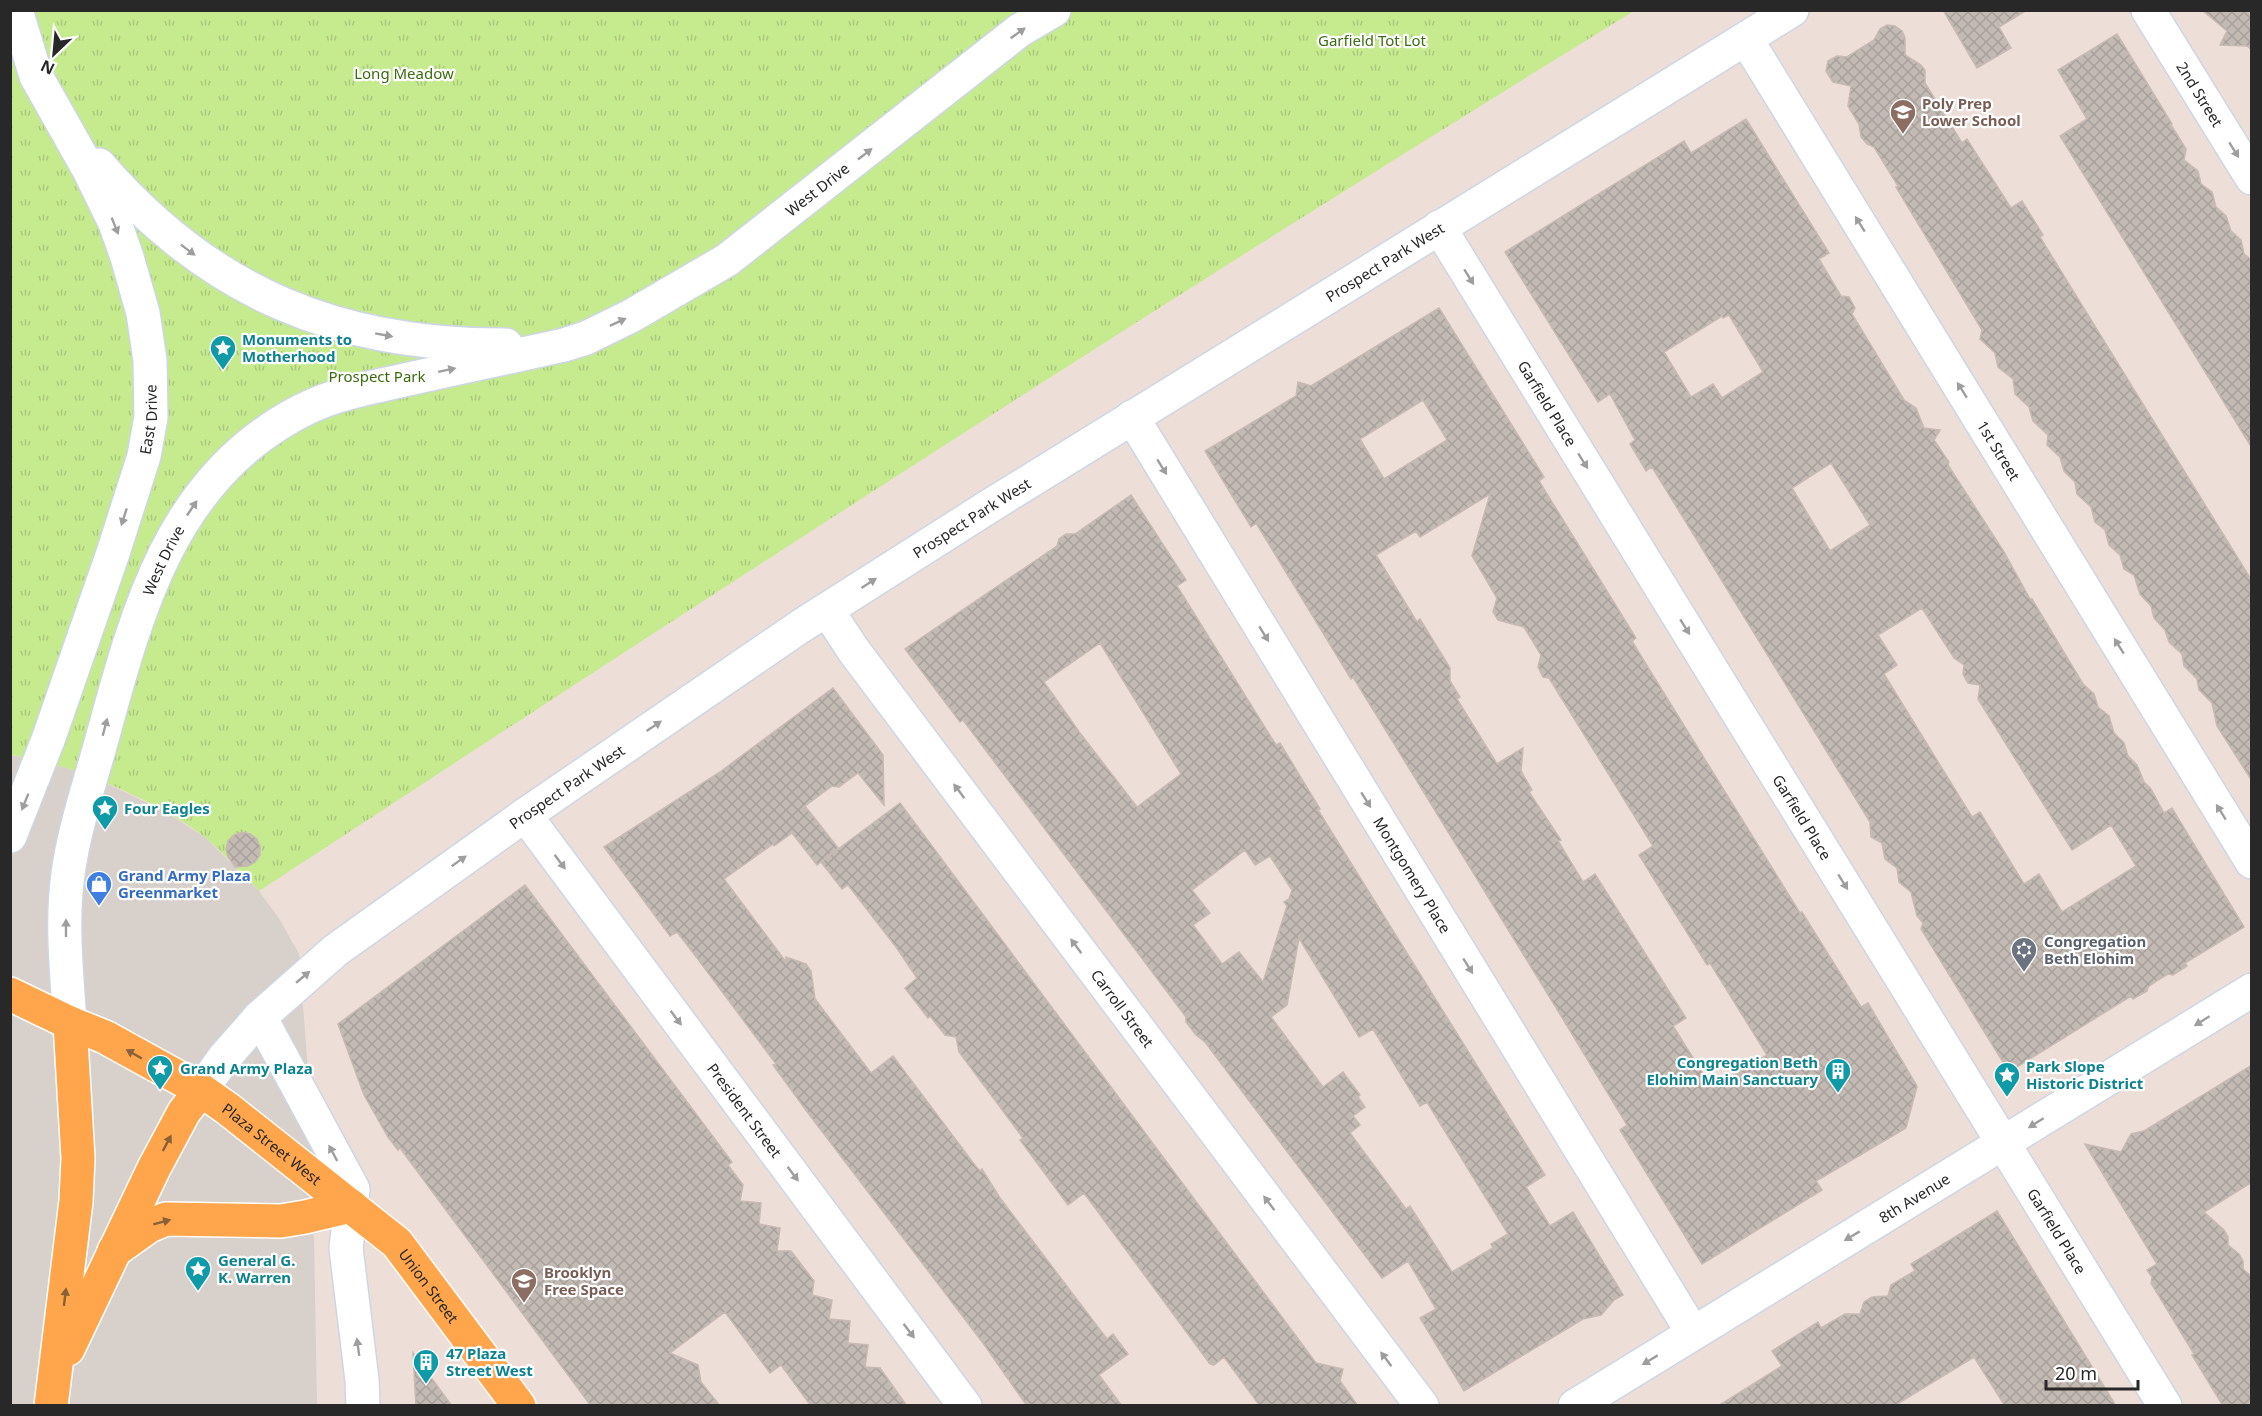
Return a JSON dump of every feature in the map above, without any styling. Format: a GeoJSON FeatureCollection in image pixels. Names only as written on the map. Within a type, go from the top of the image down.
{"type":"FeatureCollection","features":[{"type":"Feature","properties":{"kind":"main road","name":"Plaza Street West"},"geometry":{"type":"LineString","coordinates":[[10,994],[105,1037],[170,1075],[201,1090],[351,1206]]}},
{"type":"Feature","properties":{"kind":"main road"},"geometry":{"type":"LineString","coordinates":[[53,1390],[76,1201],[78,1158],[70,1023]]}},
{"type":"Feature","properties":{"kind":"main road"},"geometry":{"type":"LineString","coordinates":[[53,1390],[113,1252],[149,1177],[184,1112],[201,1090]]}},
{"type":"Feature","properties":{"kind":"main road"},"geometry":{"type":"LineString","coordinates":[[113,1252],[149,1226],[166,1219],[281,1221],[351,1206]]}},
{"type":"Feature","properties":{"kind":"main road","name":"Union Street"},"geometry":{"type":"LineString","coordinates":[[351,1206],[397,1243],[519,1406]]}},
{"type":"Feature","properties":{"kind":"street","name":"East Drive"},"geometry":{"type":"LineString","coordinates":[[10,836],[39,767],[144,456],[152,417],[150,360],[143,313],[127,257],[115,223],[89,170],[58,119],[36,76],[16,10]]}},
{"type":"Feature","properties":{"kind":"street","name":"West Drive"},"geometry":{"type":"LineString","coordinates":[[70,1023],[65,929],[67,876],[74,841],[119,677],[144,598],[154,574],[195,502],[220,473],[243,450],[289,417],[342,393],[564,345],[586,338],[631,316],[727,260],[1003,44],[1054,10]]}},
{"type":"Feature","properties":{"kind":"street","name":"Prospect Park West"},"geometry":{"type":"LineString","coordinates":[[201,1090],[224,1058],[260,1017],[336,950],[525,815],[827,610],[1132,417],[1792,10]]}},
{"type":"Feature","properties":{"kind":"street","name":"2nd Street"},"geometry":{"type":"LineString","coordinates":[[2148,10],[2252,178]]}},
{"type":"Feature","properties":{"kind":"street","name":"1st Street"},"geometry":{"type":"LineString","coordinates":[[1746,39],[2252,862]]}},
{"type":"Feature","properties":{"kind":"street","name":"West Drive"},"geometry":{"type":"LineString","coordinates":[[58,119],[125,195],[190,252],[279,303],[316,318],[385,335],[487,345],[564,345]]}},
{"type":"Feature","properties":{"kind":"street","name":"Garfield Place"},"geometry":{"type":"LineString","coordinates":[[1439,227],[2165,1406]]}},
{"type":"Feature","properties":{"kind":"street","name":"Montgomery Place"},"geometry":{"type":"LineString","coordinates":[[1132,417],[1693,1333]]}},
{"type":"Feature","properties":{"kind":"street","name":"Carroll Street"},"geometry":{"type":"LineString","coordinates":[[827,610],[854,651],[1422,1406]]}},
{"type":"Feature","properties":{"kind":"street","name":"President Street"},"geometry":{"type":"LineString","coordinates":[[525,815],[965,1406]]}},
{"type":"Feature","properties":{"kind":"street","name":"8th Avenue"},"geometry":{"type":"LineString","coordinates":[[1575,1406],[2252,990]]}},
{"type":"Feature","properties":{"kind":"street"},"geometry":{"type":"LineString","coordinates":[[260,1017],[352,1189],[346,1248],[363,1406]]}},
{"type":"Feature","properties":{"kind":"green space","name":"Prospect Park"},"geometry":{"type":"Polygon","coordinates":[[[11,11],[1634,11],[1115,336],[259,891],[207,839],[165,811],[86,775],[34,759],[11,755],[11,11]]]}},
{"type":"Feature","properties":{"kind":"shaded area","name":"Grand Army Plaza"},"geometry":{"type":"Polygon","coordinates":[[[11,755],[67,768],[114,787],[166,812],[206,838],[259,891],[280,920],[299,954],[312,1124],[317,1405],[11,1405],[11,755]]]}},
{"type":"Feature","properties":{"kind":"building"},"geometry":{"type":"Polygon","coordinates":[[[1943,10],[2027,10],[1999,27],[2011,48],[1977,68],[1943,10]]]}},
{"type":"Feature","properties":{"kind":"building"},"geometry":{"type":"Polygon","coordinates":[[[2202,10],[2252,10],[2252,50],[2247,46],[2220,45],[2227,31],[2202,10]]]}},
{"type":"Feature","properties":{"kind":"building"},"geometry":{"type":"Polygon","coordinates":[[[1887,25],[1895,26],[1902,31],[1905,38],[1905,55],[1925,70],[1925,83],[1962,143],[1967,139],[2011,208],[2022,201],[2043,235],[2040,237],[2252,581],[2252,781],[2217,726],[2212,703],[2199,690],[2197,679],[2184,666],[2182,654],[2169,642],[2165,630],[2154,618],[2151,606],[2140,594],[2134,575],[2124,569],[2120,555],[2109,545],[2105,530],[2095,522],[2091,507],[2077,494],[2075,482],[2064,471],[2060,457],[2047,445],[2048,435],[2033,421],[2029,407],[2015,394],[2013,379],[1998,367],[1995,353],[1980,339],[1982,330],[1874,147],[1867,144],[1861,137],[1859,124],[1848,106],[1851,86],[1833,82],[1826,71],[1828,61],[1837,56],[1847,57],[1874,40],[1880,29],[1887,25]]]}},
{"type":"Feature","properties":{"kind":"building"},"geometry":{"type":"Polygon","coordinates":[[[2117,34],[2186,149],[2184,160],[2198,171],[2201,184],[2212,192],[2216,207],[2226,216],[2231,231],[2241,240],[2244,254],[2252,260],[2252,448],[2060,136],[2087,119],[2058,70],[2117,34]]]}},
{"type":"Feature","properties":{"kind":"building"},"geometry":{"type":"Polygon","coordinates":[[[1746,119],[1829,253],[1819,259],[1841,296],[1849,297],[1855,308],[1852,314],[1904,400],[1916,408],[1924,428],[1940,430],[1934,440],[1949,462],[1948,465],[2004,552],[2030,599],[2083,684],[2094,694],[2098,707],[2109,716],[2114,733],[2124,743],[2128,756],[2137,765],[2144,782],[2151,789],[2164,813],[2172,808],[2244,927],[2185,963],[2187,966],[2173,975],[2168,974],[2148,987],[2147,991],[2133,999],[2131,996],[2009,1072],[1921,929],[1923,923],[1917,916],[1911,892],[1899,882],[1897,868],[1885,859],[1882,843],[1871,837],[1870,822],[1652,467],[1646,471],[1630,444],[1635,440],[1610,394],[1598,402],[1505,252],[1684,141],[1691,153],[1746,119]],[[1729,315],[1723,318],[1722,316],[1664,352],[1691,397],[1713,384],[1722,398],[1763,372],[1729,315]],[[1831,463],[1792,488],[1830,551],[1870,525],[1831,463]],[[1922,608],[1878,635],[1897,665],[1884,674],[1972,817],[1980,812],[2024,884],[2039,874],[2062,912],[2136,866],[2111,825],[2072,850],[1978,699],[1980,685],[1968,683],[1963,674],[1964,665],[1954,658],[1922,608]]]}},
{"type":"Feature","properties":{"kind":"building"},"geometry":{"type":"Polygon","coordinates":[[[1439,308],[1544,477],[1539,481],[1636,638],[1632,641],[1649,669],[1800,913],[1802,912],[1861,1007],[1868,1003],[1917,1086],[1906,1128],[1816,1181],[1822,1190],[1702,1264],[1620,1130],[1627,1125],[1566,1024],[1256,523],[1251,527],[1205,451],[1296,396],[1298,382],[1311,386],[1439,308]],[[1423,400],[1360,439],[1384,479],[1447,440],[1423,400]],[[1490,494],[1420,537],[1416,531],[1376,555],[1417,622],[1420,619],[1450,668],[1450,681],[1460,697],[1457,699],[1497,764],[1523,748],[1521,771],[1532,790],[1529,792],[1561,840],[1558,841],[1583,882],[1595,874],[1686,1018],[1673,1026],[1712,1088],[1767,1055],[1710,963],[1707,965],[1639,855],[1653,846],[1549,678],[1543,677],[1538,667],[1541,655],[1524,627],[1498,620],[1493,612],[1497,598],[1472,556],[1490,494]]]}},
{"type":"Feature","properties":{"kind":"building"},"geometry":{"type":"Polygon","coordinates":[[[1131,495],[1186,580],[1177,586],[1276,745],[1280,743],[1320,809],[1318,810],[1545,1175],[1526,1187],[1550,1226],[1573,1212],[1623,1295],[1614,1300],[1601,1315],[1583,1319],[1464,1391],[1420,1318],[1436,1309],[1408,1261],[1382,1278],[1205,1042],[1186,1022],[1186,1017],[963,720],[960,722],[905,649],[1057,546],[1059,539],[1066,534],[1075,534],[1131,495]],[[1100,643],[1044,682],[1137,807],[1181,774],[1100,643]],[[1245,850],[1192,890],[1210,913],[1193,925],[1222,964],[1239,952],[1263,982],[1287,906],[1284,902],[1289,899],[1292,890],[1270,856],[1255,865],[1245,850]],[[1299,938],[1287,1005],[1271,1017],[1323,1087],[1343,1072],[1360,1095],[1358,1097],[1365,1107],[1353,1116],[1360,1125],[1350,1133],[1406,1209],[1410,1206],[1452,1272],[1493,1248],[1491,1244],[1508,1234],[1427,1102],[1420,1106],[1373,1029],[1359,1037],[1299,938]]]}},
{"type":"Feature","properties":{"kind":"building"},"geometry":{"type":"Polygon","coordinates":[[[833,688],[883,755],[884,805],[858,773],[839,787],[832,786],[805,806],[838,848],[817,865],[792,833],[724,879],[786,962],[786,957],[806,964],[811,971],[815,999],[871,1073],[893,1056],[974,1164],[980,1171],[982,1169],[1000,1198],[1107,1339],[1113,1334],[1128,1354],[1099,1375],[1122,1406],[1027,1406],[983,1343],[808,1113],[773,1065],[776,1064],[694,954],[677,932],[670,936],[604,847],[720,772],[833,688]]]}},
{"type":"Feature","properties":{"kind":"building"},"geometry":{"type":"Polygon","coordinates":[[[900,803],[1316,1363],[1343,1369],[1340,1381],[1358,1406],[1260,1406],[1224,1357],[1214,1365],[1210,1364],[1084,1193],[1068,1205],[1020,1140],[1023,1138],[959,1052],[956,1037],[945,1035],[930,1016],[928,1018],[905,988],[917,978],[896,947],[848,885],[842,889],[821,862],[900,803]]]}},
{"type":"Feature","properties":{"kind":"building"},"geometry":{"type":"Polygon","coordinates":[[[242,832],[257,839],[260,855],[248,866],[235,867],[226,849],[228,841],[234,835],[242,832]]]}},
{"type":"Feature","properties":{"kind":"building"},"geometry":{"type":"Polygon","coordinates":[[[525,885],[732,1162],[728,1165],[743,1185],[740,1201],[761,1203],[759,1224],[780,1228],[777,1251],[791,1251],[814,1281],[812,1295],[832,1300],[829,1319],[850,1321],[848,1343],[868,1345],[865,1367],[880,1368],[907,1406],[811,1406],[781,1365],[770,1373],[725,1312],[670,1353],[698,1365],[701,1382],[720,1406],[591,1406],[400,1148],[398,1150],[388,1137],[364,1095],[338,1024],[525,885]]]}},
{"type":"Feature","properties":{"kind":"building"},"geometry":{"type":"Polygon","coordinates":[[[2252,1065],[2252,1182],[2204,1212],[2224,1230],[2228,1237],[2228,1245],[2239,1254],[2243,1261],[2243,1269],[2252,1277],[2252,1406],[2223,1406],[2151,1283],[2152,1277],[2147,1270],[2157,1264],[2085,1144],[2121,1152],[2131,1134],[2144,1131],[2252,1065]]]}},
{"type":"Feature","properties":{"kind":"building"},"geometry":{"type":"Polygon","coordinates":[[[1997,1211],[2116,1406],[2005,1406],[1974,1357],[1894,1406],[1718,1406],[1782,1366],[1772,1351],[1818,1322],[1821,1328],[1845,1314],[1860,1314],[1864,1302],[1872,1297],[1888,1296],[1891,1285],[1915,1271],[1911,1264],[1997,1211]]]}},
{"type":"Feature","properties":{"kind":"building","name":"47 Plaza Street West"},"geometry":{"type":"Polygon","coordinates":[[[413,1353],[452,1406],[416,1406],[413,1353]]]}},
{"type":"Feature","properties":{"kind":"place","name":"Poly Prep Lower School"},"geometry":{"type":"Point","coordinates":[1903,135]}},
{"type":"Feature","properties":{"kind":"place","name":"Monuments to Motherhood"},"geometry":{"type":"Point","coordinates":[223,371]}},
{"type":"Feature","properties":{"kind":"place","name":"Four Eagles"},"geometry":{"type":"Point","coordinates":[105,831]}},
{"type":"Feature","properties":{"kind":"place","name":"Grand Army Plaza Greenmarket"},"geometry":{"type":"Point","coordinates":[99,907]}},
{"type":"Feature","properties":{"kind":"place","name":"Congregation Beth Elohim"},"geometry":{"type":"Point","coordinates":[2024,973]}},
{"type":"Feature","properties":{"kind":"place","name":"Grand Army Plaza"},"geometry":{"type":"Point","coordinates":[160,1091]}},
{"type":"Feature","properties":{"kind":"place","name":"Congregation Beth Elohim Main Sanctuary"},"geometry":{"type":"Point","coordinates":[1838,1094]}},
{"type":"Feature","properties":{"kind":"place","name":"Park Slope Historic District"},"geometry":{"type":"Point","coordinates":[2007,1098]}},
{"type":"Feature","properties":{"kind":"place","name":"General G. K. Warren"},"geometry":{"type":"Point","coordinates":[198,1292]}},
{"type":"Feature","properties":{"kind":"place","name":"Brooklyn Free Space"},"geometry":{"type":"Point","coordinates":[524,1304]}},
{"type":"Feature","properties":{"kind":"place","name":"47 Plaza Street West"},"geometry":{"type":"Point","coordinates":[426,1385]}},
{"type":"Feature","properties":{"kind":"park label","name":"Garfield Tot Lot"},"geometry":{"type":"Point","coordinates":[1372,40]}},
{"type":"Feature","properties":{"kind":"park label","name":"Long Meadow"},"geometry":{"type":"Point","coordinates":[404,73]}}]}
